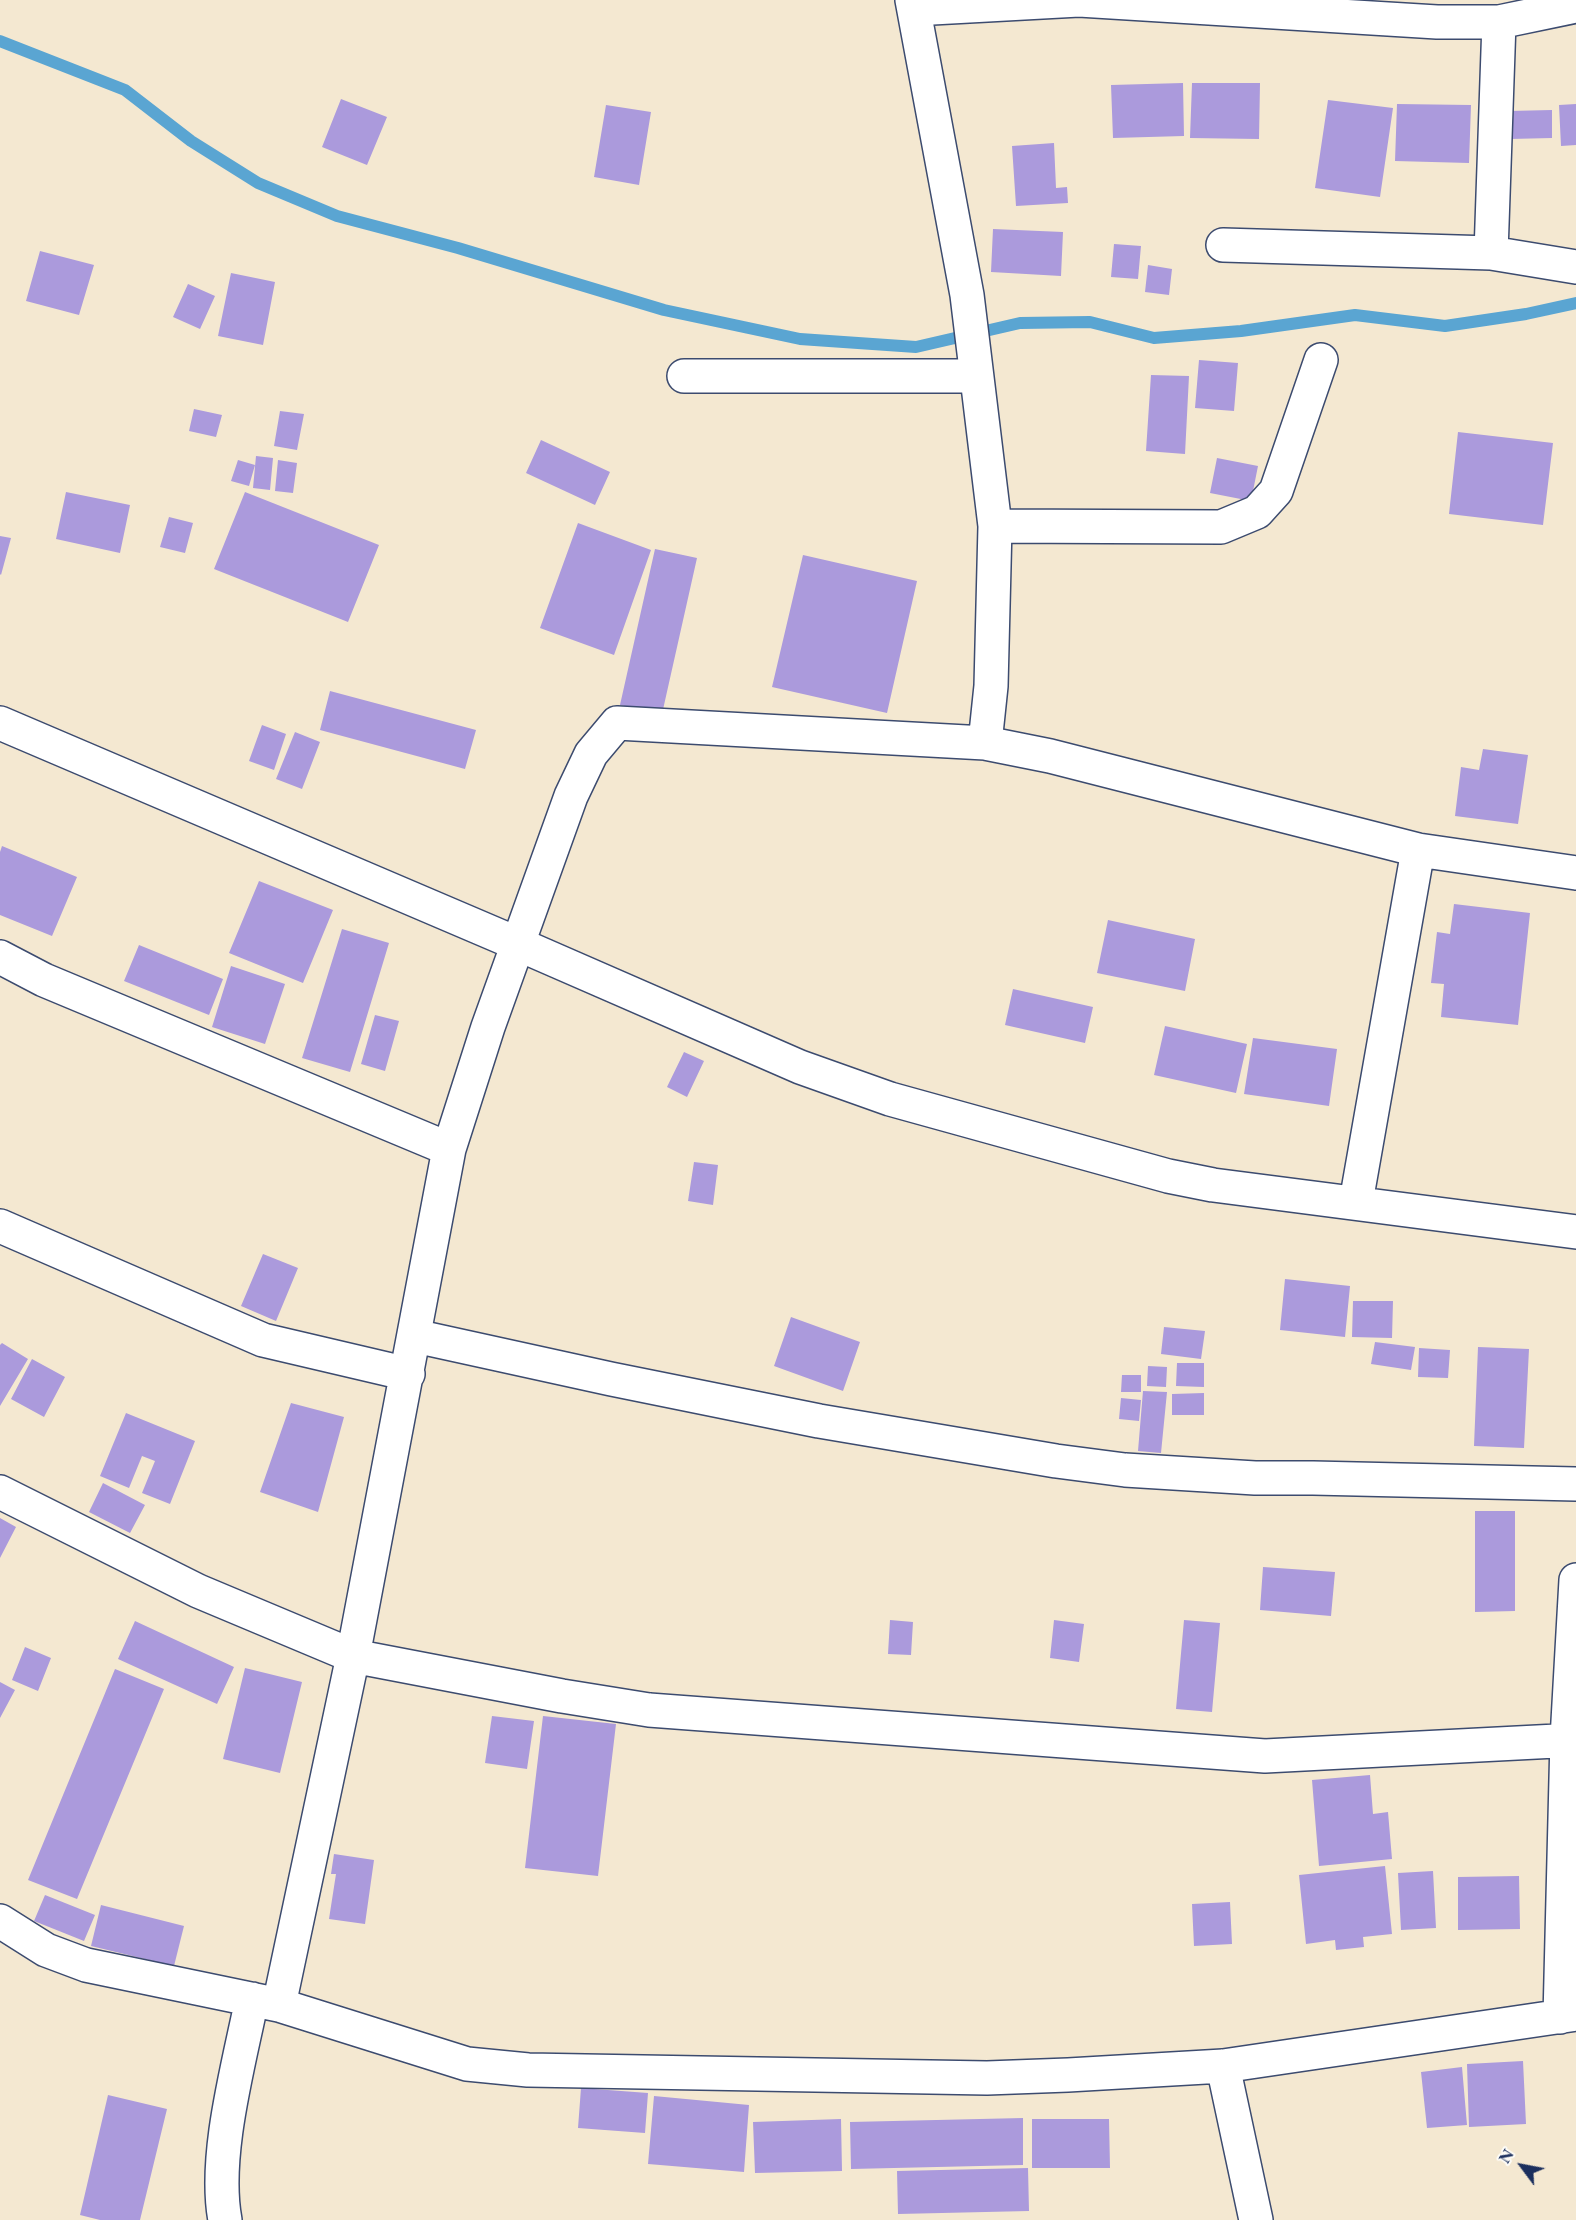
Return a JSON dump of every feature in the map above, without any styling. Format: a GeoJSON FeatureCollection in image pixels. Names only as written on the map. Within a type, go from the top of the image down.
{"type":"FeatureCollection","features":[{"type":"Feature","properties":{"kind":"lane"},"geometry":{"type":"LineString","coordinates":[[985,743],[991,686],[994,526],[966,295],[913,5],[1079,0],[1437,22],[1499,22],[1576,6]]}},
{"type":"Feature","properties":{"kind":"lane"},"geometry":{"type":"LineString","coordinates":[[1491,253],[1499,22]]}},
{"type":"Feature","properties":{"kind":"lane"},"geometry":{"type":"LineString","coordinates":[[1223,245],[1491,253],[1576,267]]}},
{"type":"Feature","properties":{"kind":"lane"},"geometry":{"type":"LineString","coordinates":[[994,526],[1221,527],[1257,512],[1276,490],[1321,360]]}},
{"type":"Feature","properties":{"kind":"lane"},"geometry":{"type":"LineString","coordinates":[[684,376],[974,367]]}},
{"type":"Feature","properties":{"kind":"lane"},"geometry":{"type":"LineString","coordinates":[[0,723],[800,1067],[890,1099],[1168,1176],[1223,1186],[1576,1232]]}},
{"type":"Feature","properties":{"kind":"lane"},"geometry":{"type":"LineString","coordinates":[[225,2220],[221,2197],[228,2122],[266,2002],[353,1656],[450,1149],[488,1027],[571,796],[591,754],[617,723],[985,743],[1050,756],[1418,850],[1576,873]]}},
{"type":"Feature","properties":{"kind":"lane"},"geometry":{"type":"LineString","coordinates":[[1356,1202],[1418,850]]}},
{"type":"Feature","properties":{"kind":"lane"},"geometry":{"type":"LineString","coordinates":[[0,957],[44,980],[450,1149]]}},
{"type":"Feature","properties":{"kind":"lane"},"geometry":{"type":"LineString","coordinates":[[0,1226],[263,1340],[408,1374]]}},
{"type":"Feature","properties":{"kind":"lane"},"geometry":{"type":"LineString","coordinates":[[415,1336],[819,1421],[1125,1470],[1255,1478],[1576,1485]]}},
{"type":"Feature","properties":{"kind":"lane"},"geometry":{"type":"LineString","coordinates":[[0,1492],[198,1591],[353,1656],[562,1696],[649,1710],[1265,1756],[1572,1740]]}},
{"type":"Feature","properties":{"kind":"lane"},"geometry":{"type":"LineString","coordinates":[[0,1921],[46,1950],[86,1965],[266,2002],[466,2064],[528,2070],[987,2078],[1068,2075],[1223,2066],[1568,2015],[1576,1580]]}},
{"type":"Feature","properties":{"kind":"lane"},"geometry":{"type":"LineString","coordinates":[[1223,2066],[1256,2220]]}},
{"type":"Feature","properties":{"kind":"building"},"geometry":{"type":"Polygon","coordinates":[[[1183,83],[1184,136],[1113,138],[1111,85],[1183,83]]]}},
{"type":"Feature","properties":{"kind":"building"},"geometry":{"type":"Polygon","coordinates":[[[1192,83],[1260,83],[1259,139],[1190,138],[1192,83]]]}},
{"type":"Feature","properties":{"kind":"building"},"geometry":{"type":"Polygon","coordinates":[[[341,99],[387,117],[367,165],[322,147],[341,99]]]}},
{"type":"Feature","properties":{"kind":"building"},"geometry":{"type":"Polygon","coordinates":[[[1328,100],[1393,108],[1380,197],[1315,188],[1328,100]]]}},
{"type":"Feature","properties":{"kind":"building"},"geometry":{"type":"Polygon","coordinates":[[[1397,104],[1471,105],[1469,163],[1395,161],[1397,104]]]}},
{"type":"Feature","properties":{"kind":"building"},"geometry":{"type":"Polygon","coordinates":[[[1576,104],[1576,145],[1561,146],[1559,105],[1576,104]]]}},
{"type":"Feature","properties":{"kind":"building"},"geometry":{"type":"Polygon","coordinates":[[[606,105],[651,112],[639,185],[594,177],[606,105]]]}},
{"type":"Feature","properties":{"kind":"building"},"geometry":{"type":"Polygon","coordinates":[[[1552,110],[1552,138],[1510,139],[1509,111],[1552,110]]]}},
{"type":"Feature","properties":{"kind":"building"},"geometry":{"type":"Polygon","coordinates":[[[1054,143],[1056,188],[1067,187],[1068,203],[1016,206],[1012,146],[1054,143]]]}},
{"type":"Feature","properties":{"kind":"building"},"geometry":{"type":"Polygon","coordinates":[[[993,229],[1063,232],[1061,276],[991,272],[993,229]]]}},
{"type":"Feature","properties":{"kind":"building"},"geometry":{"type":"Polygon","coordinates":[[[1114,244],[1141,246],[1138,279],[1111,277],[1114,244]]]}},
{"type":"Feature","properties":{"kind":"building"},"geometry":{"type":"Polygon","coordinates":[[[40,251],[94,265],[79,315],[26,301],[40,251]]]}},
{"type":"Feature","properties":{"kind":"building"},"geometry":{"type":"Polygon","coordinates":[[[1148,265],[1172,269],[1169,295],[1145,292],[1148,265]]]}},
{"type":"Feature","properties":{"kind":"building"},"geometry":{"type":"Polygon","coordinates":[[[231,273],[275,282],[263,345],[218,336],[231,273]]]}},
{"type":"Feature","properties":{"kind":"building"},"geometry":{"type":"Polygon","coordinates":[[[188,284],[215,296],[200,329],[173,317],[188,284]]]}},
{"type":"Feature","properties":{"kind":"building"},"geometry":{"type":"Polygon","coordinates":[[[1199,360],[1238,363],[1234,411],[1195,408],[1199,360]]]}},
{"type":"Feature","properties":{"kind":"building"},"geometry":{"type":"Polygon","coordinates":[[[1151,375],[1189,376],[1185,454],[1146,451],[1151,375]]]}},
{"type":"Feature","properties":{"kind":"building"},"geometry":{"type":"Polygon","coordinates":[[[194,409],[222,415],[216,437],[189,431],[194,409]]]}},
{"type":"Feature","properties":{"kind":"building"},"geometry":{"type":"Polygon","coordinates":[[[280,411],[304,414],[297,450],[274,446],[280,411]]]}},
{"type":"Feature","properties":{"kind":"building"},"geometry":{"type":"Polygon","coordinates":[[[1458,432],[1553,443],[1543,525],[1449,514],[1458,432]]]}},
{"type":"Feature","properties":{"kind":"building"},"geometry":{"type":"Polygon","coordinates":[[[541,440],[610,472],[595,505],[526,473],[541,440]]]}},
{"type":"Feature","properties":{"kind":"building"},"geometry":{"type":"Polygon","coordinates":[[[256,456],[273,458],[270,490],[253,488],[256,456]]]}},
{"type":"Feature","properties":{"kind":"building"},"geometry":{"type":"Polygon","coordinates":[[[1217,458],[1258,466],[1251,501],[1210,493],[1217,458]]]}},
{"type":"Feature","properties":{"kind":"building"},"geometry":{"type":"Polygon","coordinates":[[[238,460],[255,465],[249,486],[231,481],[238,460]]]}},
{"type":"Feature","properties":{"kind":"building"},"geometry":{"type":"Polygon","coordinates":[[[278,460],[297,463],[293,493],[275,491],[278,460]]]}},
{"type":"Feature","properties":{"kind":"building"},"geometry":{"type":"Polygon","coordinates":[[[66,492],[130,505],[120,553],[56,539],[66,492]]]}},
{"type":"Feature","properties":{"kind":"building"},"geometry":{"type":"Polygon","coordinates":[[[245,492],[379,545],[348,622],[214,569],[245,492]]]}},
{"type":"Feature","properties":{"kind":"building"},"geometry":{"type":"Polygon","coordinates":[[[169,517],[193,523],[185,553],[160,547],[169,517]]]}},
{"type":"Feature","properties":{"kind":"building"},"geometry":{"type":"Polygon","coordinates":[[[578,523],[651,550],[614,655],[540,628],[578,523]]]}},
{"type":"Feature","properties":{"kind":"building"},"geometry":{"type":"Polygon","coordinates":[[[0,536],[11,538],[1,575],[0,574],[0,536]]]}},
{"type":"Feature","properties":{"kind":"building"},"geometry":{"type":"Polygon","coordinates":[[[655,549],[697,558],[662,714],[620,705],[655,549]]]}},
{"type":"Feature","properties":{"kind":"building"},"geometry":{"type":"Polygon","coordinates":[[[803,555],[917,581],[887,713],[772,687],[803,555]]]}},
{"type":"Feature","properties":{"kind":"building"},"geometry":{"type":"Polygon","coordinates":[[[330,691],[476,730],[465,769],[320,730],[330,691]]]}},
{"type":"Feature","properties":{"kind":"building"},"geometry":{"type":"Polygon","coordinates":[[[262,725],[286,734],[274,770],[249,761],[262,725]]]}},
{"type":"Feature","properties":{"kind":"building"},"geometry":{"type":"Polygon","coordinates":[[[295,732],[320,742],[302,789],[276,779],[295,732]]]}},
{"type":"Feature","properties":{"kind":"building"},"geometry":{"type":"Polygon","coordinates":[[[1483,749],[1528,755],[1518,824],[1455,816],[1461,767],[1479,770],[1483,749]]]}},
{"type":"Feature","properties":{"kind":"building"},"geometry":{"type":"Polygon","coordinates":[[[2,846],[77,877],[52,936],[0,915],[0,852],[2,846]]]}},
{"type":"Feature","properties":{"kind":"building"},"geometry":{"type":"Polygon","coordinates":[[[259,881],[333,910],[303,983],[229,953],[259,881]]]}},
{"type":"Feature","properties":{"kind":"building"},"geometry":{"type":"Polygon","coordinates":[[[1454,904],[1530,913],[1518,1025],[1441,1017],[1444,984],[1431,983],[1437,932],[1450,934],[1454,904]]]}},
{"type":"Feature","properties":{"kind":"building"},"geometry":{"type":"Polygon","coordinates":[[[1108,920],[1195,939],[1185,991],[1097,973],[1108,920]]]}},
{"type":"Feature","properties":{"kind":"building"},"geometry":{"type":"Polygon","coordinates":[[[342,929],[389,943],[350,1072],[302,1058],[342,929]]]}},
{"type":"Feature","properties":{"kind":"building"},"geometry":{"type":"Polygon","coordinates":[[[139,945],[223,979],[209,1015],[124,981],[139,945]]]}},
{"type":"Feature","properties":{"kind":"building"},"geometry":{"type":"Polygon","coordinates":[[[231,966],[285,984],[265,1044],[212,1027],[231,966]]]}},
{"type":"Feature","properties":{"kind":"building"},"geometry":{"type":"Polygon","coordinates":[[[1013,989],[1093,1007],[1085,1043],[1005,1025],[1013,989]]]}},
{"type":"Feature","properties":{"kind":"building"},"geometry":{"type":"Polygon","coordinates":[[[375,1015],[399,1021],[385,1071],[361,1064],[375,1015]]]}},
{"type":"Feature","properties":{"kind":"building"},"geometry":{"type":"Polygon","coordinates":[[[1165,1026],[1247,1044],[1236,1093],[1154,1075],[1165,1026]]]}},
{"type":"Feature","properties":{"kind":"building"},"geometry":{"type":"Polygon","coordinates":[[[1253,1038],[1337,1049],[1329,1106],[1244,1094],[1253,1038]]]}},
{"type":"Feature","properties":{"kind":"building"},"geometry":{"type":"Polygon","coordinates":[[[684,1052],[704,1061],[687,1097],[667,1087],[684,1052]]]}},
{"type":"Feature","properties":{"kind":"building"},"geometry":{"type":"Polygon","coordinates":[[[694,1162],[718,1165],[713,1205],[688,1201],[694,1162]]]}},
{"type":"Feature","properties":{"kind":"building"},"geometry":{"type":"Polygon","coordinates":[[[263,1254],[298,1268],[276,1321],[241,1306],[263,1254]]]}},
{"type":"Feature","properties":{"kind":"building"},"geometry":{"type":"Polygon","coordinates":[[[1285,1279],[1350,1286],[1345,1337],[1280,1330],[1285,1279]]]}},
{"type":"Feature","properties":{"kind":"building"},"geometry":{"type":"Polygon","coordinates":[[[1353,1301],[1393,1301],[1392,1338],[1352,1337],[1353,1301]]]}},
{"type":"Feature","properties":{"kind":"building"},"geometry":{"type":"Polygon","coordinates":[[[791,1317],[860,1342],[843,1391],[774,1366],[791,1317]]]}},
{"type":"Feature","properties":{"kind":"building"},"geometry":{"type":"Polygon","coordinates":[[[1164,1327],[1205,1331],[1201,1359],[1161,1354],[1164,1327]]]}},
{"type":"Feature","properties":{"kind":"building"},"geometry":{"type":"Polygon","coordinates":[[[1375,1342],[1415,1347],[1411,1370],[1371,1364],[1375,1342]]]}},
{"type":"Feature","properties":{"kind":"building"},"geometry":{"type":"Polygon","coordinates":[[[2,1343],[28,1359],[0,1406],[0,1345],[2,1343]]]}},
{"type":"Feature","properties":{"kind":"building"},"geometry":{"type":"Polygon","coordinates":[[[1478,1347],[1529,1349],[1524,1448],[1474,1446],[1478,1347]]]}},
{"type":"Feature","properties":{"kind":"building"},"geometry":{"type":"Polygon","coordinates":[[[1419,1348],[1450,1350],[1448,1378],[1418,1377],[1419,1348]]]}},
{"type":"Feature","properties":{"kind":"building"},"geometry":{"type":"Polygon","coordinates":[[[32,1359],[65,1377],[44,1417],[11,1399],[32,1359]]]}},
{"type":"Feature","properties":{"kind":"building"},"geometry":{"type":"Polygon","coordinates":[[[1177,1363],[1204,1363],[1204,1387],[1176,1386],[1177,1363]]]}},
{"type":"Feature","properties":{"kind":"building"},"geometry":{"type":"Polygon","coordinates":[[[1148,1366],[1167,1367],[1166,1387],[1147,1386],[1148,1366]]]}},
{"type":"Feature","properties":{"kind":"building"},"geometry":{"type":"Polygon","coordinates":[[[1122,1375],[1141,1375],[1141,1392],[1121,1392],[1122,1375]]]}},
{"type":"Feature","properties":{"kind":"building"},"geometry":{"type":"Polygon","coordinates":[[[1143,1391],[1167,1392],[1161,1453],[1138,1451],[1143,1391]]]}},
{"type":"Feature","properties":{"kind":"building"},"geometry":{"type":"Polygon","coordinates":[[[1204,1393],[1204,1415],[1172,1415],[1172,1394],[1204,1393]]]}},
{"type":"Feature","properties":{"kind":"building"},"geometry":{"type":"Polygon","coordinates":[[[1121,1398],[1141,1400],[1139,1421],[1119,1419],[1121,1398]]]}},
{"type":"Feature","properties":{"kind":"building"},"geometry":{"type":"Polygon","coordinates":[[[291,1403],[344,1417],[318,1512],[260,1492],[291,1403]]]}},
{"type":"Feature","properties":{"kind":"building"},"geometry":{"type":"Polygon","coordinates":[[[126,1413],[195,1441],[170,1504],[142,1493],[155,1461],[142,1456],[129,1488],[100,1476],[126,1413]]]}},
{"type":"Feature","properties":{"kind":"building"},"geometry":{"type":"Polygon","coordinates":[[[103,1483],[145,1505],[130,1533],[89,1512],[103,1483]]]}},
{"type":"Feature","properties":{"kind":"building"},"geometry":{"type":"Polygon","coordinates":[[[1475,1511],[1515,1511],[1515,1611],[1475,1612],[1475,1511]]]}},
{"type":"Feature","properties":{"kind":"building"},"geometry":{"type":"Polygon","coordinates":[[[0,1518],[16,1527],[0,1558],[0,1518]]]}},
{"type":"Feature","properties":{"kind":"building"},"geometry":{"type":"Polygon","coordinates":[[[1263,1567],[1335,1572],[1331,1616],[1260,1610],[1263,1567]]]}},
{"type":"Feature","properties":{"kind":"building"},"geometry":{"type":"Polygon","coordinates":[[[890,1620],[913,1622],[911,1655],[888,1654],[890,1620]]]}},
{"type":"Feature","properties":{"kind":"building"},"geometry":{"type":"Polygon","coordinates":[[[1054,1620],[1084,1624],[1079,1662],[1050,1658],[1054,1620]]]}},
{"type":"Feature","properties":{"kind":"building"},"geometry":{"type":"Polygon","coordinates":[[[1184,1620],[1220,1623],[1212,1712],[1176,1709],[1184,1620]]]}},
{"type":"Feature","properties":{"kind":"building"},"geometry":{"type":"Polygon","coordinates":[[[135,1621],[234,1667],[217,1704],[118,1659],[135,1621]]]}},
{"type":"Feature","properties":{"kind":"building"},"geometry":{"type":"Polygon","coordinates":[[[25,1647],[51,1658],[38,1691],[12,1680],[25,1647]]]}},
{"type":"Feature","properties":{"kind":"building"},"geometry":{"type":"Polygon","coordinates":[[[245,1668],[302,1682],[280,1773],[223,1759],[245,1668]]]}},
{"type":"Feature","properties":{"kind":"building"},"geometry":{"type":"Polygon","coordinates":[[[115,1669],[164,1689],[77,1899],[28,1880],[115,1669]]]}},
{"type":"Feature","properties":{"kind":"building"},"geometry":{"type":"Polygon","coordinates":[[[0,1682],[15,1690],[0,1718],[0,1682]]]}},
{"type":"Feature","properties":{"kind":"building"},"geometry":{"type":"Polygon","coordinates":[[[492,1716],[534,1721],[527,1769],[485,1763],[492,1716]]]}},
{"type":"Feature","properties":{"kind":"building"},"geometry":{"type":"Polygon","coordinates":[[[543,1716],[616,1724],[598,1876],[525,1868],[543,1716]]]}},
{"type":"Feature","properties":{"kind":"building"},"geometry":{"type":"Polygon","coordinates":[[[1370,1775],[1373,1814],[1388,1812],[1392,1859],[1319,1866],[1312,1780],[1370,1775]]]}},
{"type":"Feature","properties":{"kind":"building"},"geometry":{"type":"Polygon","coordinates":[[[334,1854],[374,1860],[365,1924],[329,1919],[336,1874],[331,1874],[334,1854]]]}},
{"type":"Feature","properties":{"kind":"building"},"geometry":{"type":"Polygon","coordinates":[[[1385,1866],[1392,1934],[1363,1937],[1364,1947],[1336,1950],[1335,1940],[1306,1944],[1299,1875],[1385,1866]]]}},
{"type":"Feature","properties":{"kind":"building"},"geometry":{"type":"Polygon","coordinates":[[[1433,1871],[1436,1928],[1401,1930],[1398,1873],[1433,1871]]]}},
{"type":"Feature","properties":{"kind":"building"},"geometry":{"type":"Polygon","coordinates":[[[1519,1876],[1520,1929],[1458,1930],[1458,1877],[1519,1876]]]}},
{"type":"Feature","properties":{"kind":"building"},"geometry":{"type":"Polygon","coordinates":[[[45,1895],[95,1915],[84,1941],[34,1921],[45,1895]]]}},
{"type":"Feature","properties":{"kind":"building"},"geometry":{"type":"Polygon","coordinates":[[[1230,1902],[1232,1944],[1194,1946],[1192,1904],[1230,1902]]]}},
{"type":"Feature","properties":{"kind":"building"},"geometry":{"type":"Polygon","coordinates":[[[101,1905],[184,1926],[174,1966],[91,1946],[101,1905]]]}},
{"type":"Feature","properties":{"kind":"building"},"geometry":{"type":"Polygon","coordinates":[[[1523,2061],[1526,2124],[1469,2127],[1467,2064],[1523,2061]]]}},
{"type":"Feature","properties":{"kind":"building"},"geometry":{"type":"Polygon","coordinates":[[[1462,2067],[1467,2125],[1427,2128],[1421,2072],[1462,2067]]]}},
{"type":"Feature","properties":{"kind":"building"},"geometry":{"type":"Polygon","coordinates":[[[581,2088],[648,2093],[645,2133],[578,2128],[581,2088]]]}},
{"type":"Feature","properties":{"kind":"building"},"geometry":{"type":"Polygon","coordinates":[[[108,2095],[167,2109],[140,2220],[100,2220],[80,2215],[108,2095]]]}},
{"type":"Feature","properties":{"kind":"building"},"geometry":{"type":"Polygon","coordinates":[[[654,2096],[749,2105],[744,2172],[648,2164],[654,2096]]]}},
{"type":"Feature","properties":{"kind":"building"},"geometry":{"type":"Polygon","coordinates":[[[1023,2118],[1023,2165],[851,2169],[850,2122],[1023,2118]]]}},
{"type":"Feature","properties":{"kind":"building"},"geometry":{"type":"Polygon","coordinates":[[[841,2119],[842,2171],[755,2173],[753,2122],[841,2119]]]}},
{"type":"Feature","properties":{"kind":"building"},"geometry":{"type":"Polygon","coordinates":[[[1032,2119],[1109,2119],[1110,2168],[1032,2168],[1032,2119]]]}},
{"type":"Feature","properties":{"kind":"building"},"geometry":{"type":"Polygon","coordinates":[[[1028,2168],[1029,2211],[898,2214],[897,2171],[1028,2168]]]}},
{"type":"Feature","properties":{"kind":"waterway"},"geometry":{"type":"LineString","coordinates":[[0,41],[125,90],[191,141],[258,183],[337,216],[458,248],[664,310],[800,339],[916,347],[1020,323],[1090,322],[1154,338],[1241,331],[1355,315],[1445,326],[1526,314],[1576,303]]}}]}
